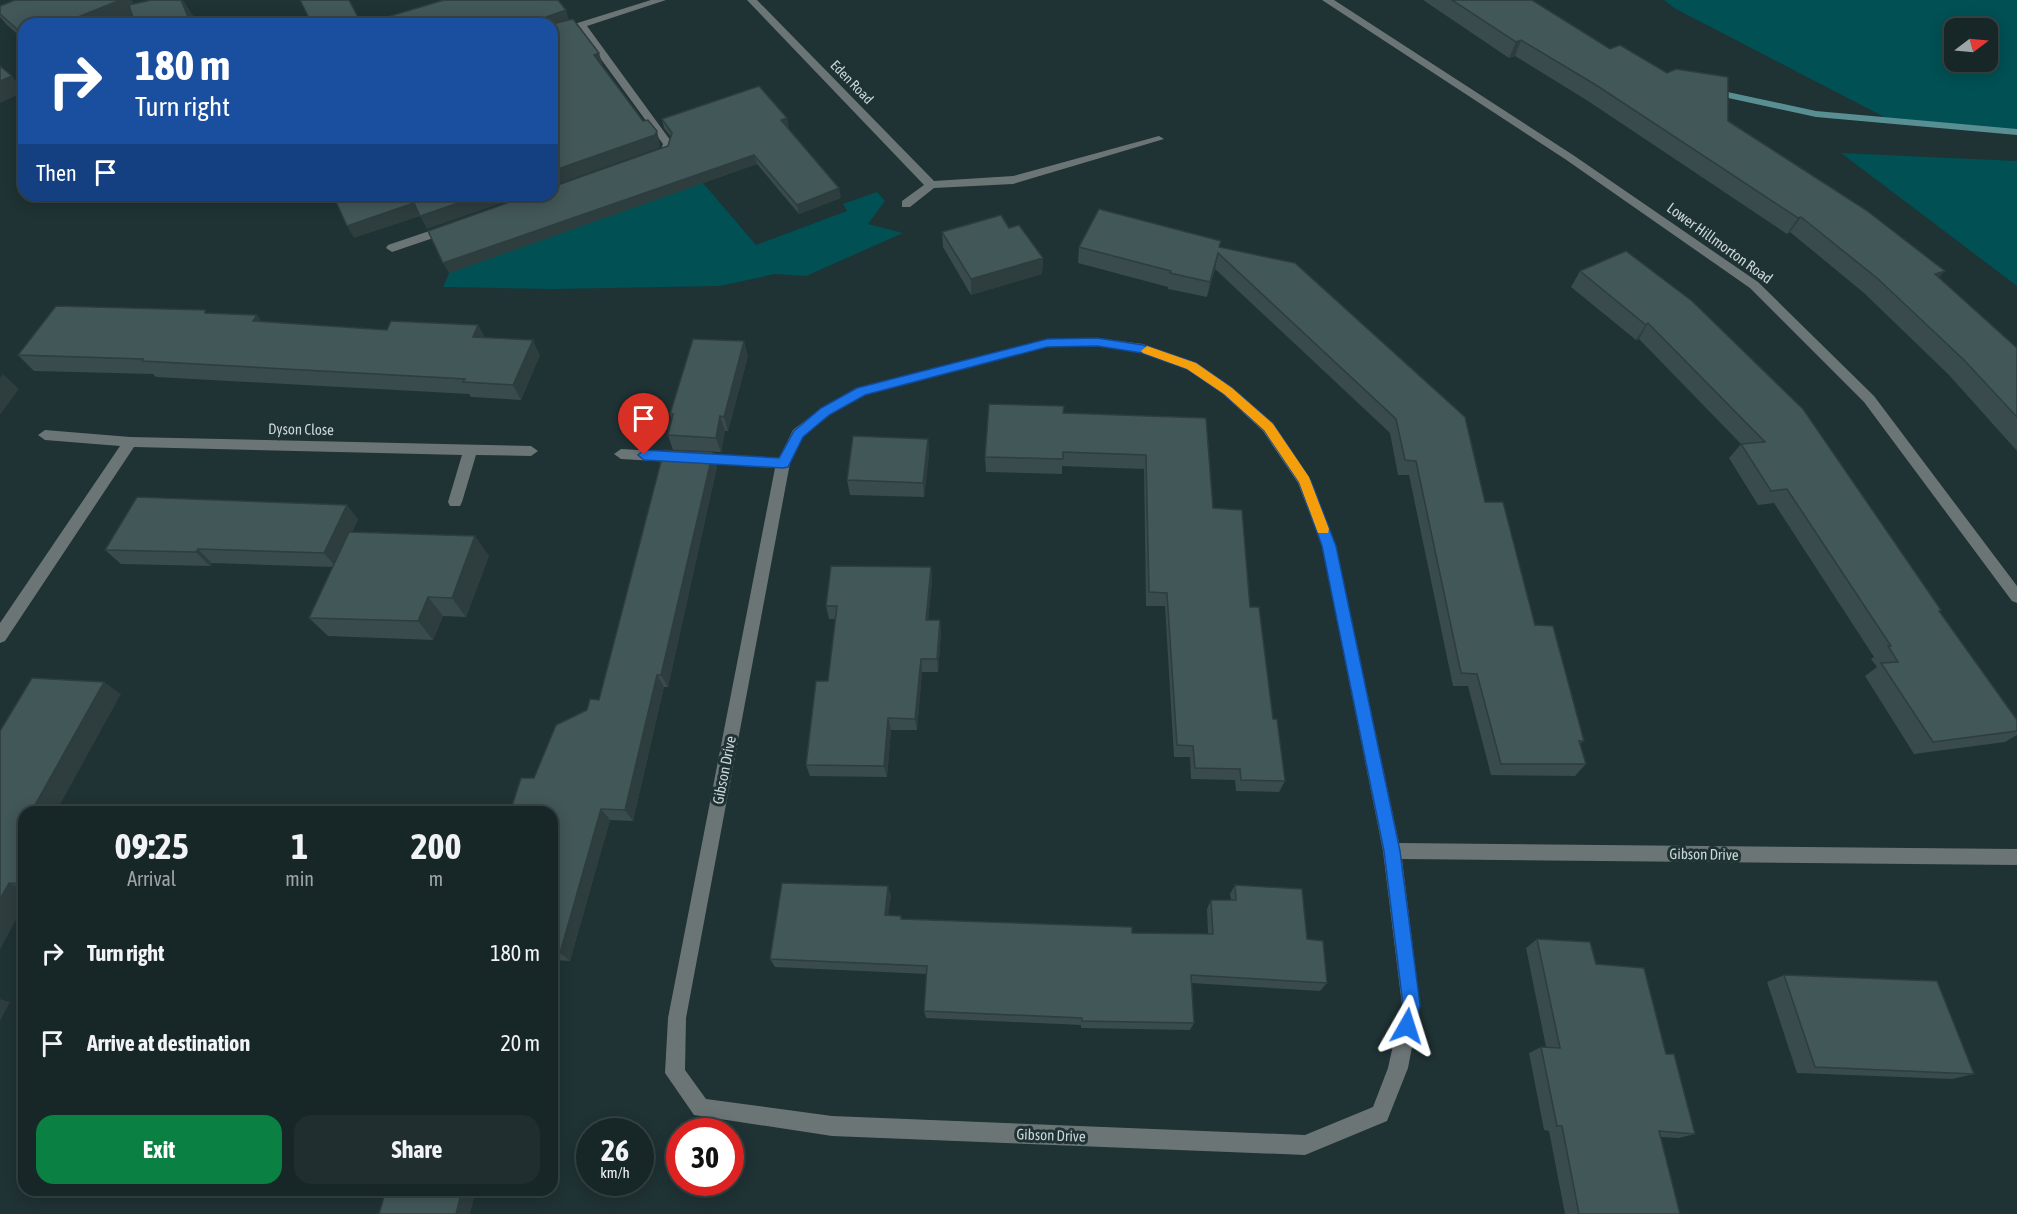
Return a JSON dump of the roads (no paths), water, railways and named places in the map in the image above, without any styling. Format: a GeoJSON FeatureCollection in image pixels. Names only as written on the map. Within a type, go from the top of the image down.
{"type":"FeatureCollection","features":[{"type":"Feature","properties":{"kind":"street"},"geometry":{"type":"LineString","coordinates":[[558,32],[661,0]]}},
{"type":"Feature","properties":{"kind":"street","name":"Eden Road"},"geometry":{"type":"LineString","coordinates":[[752,0],[931,185]]}},
{"type":"Feature","properties":{"kind":"street","name":"Lower Hillmorton Road"},"geometry":{"type":"LineString","coordinates":[[1327,0],[1569,158],[1754,285],[1869,399],[2017,597]]}},
{"type":"Feature","properties":{"kind":"street"},"geometry":{"type":"LineString","coordinates":[[581,25],[668,144],[666,152],[645,159]]}},
{"type":"Feature","properties":{"kind":"street"},"geometry":{"type":"LineString","coordinates":[[906,204],[931,185],[1014,180],[1159,139]]}},
{"type":"Feature","properties":{"kind":"street"},"geometry":{"type":"LineString","coordinates":[[392,248],[457,225]]}},
{"type":"Feature","properties":{"kind":"street","name":"Gibson Drive"},"geometry":{"type":"LineString","coordinates":[[1097,342],[1143,349],[1192,366],[1228,391],[1268,427],[1304,481],[1329,546],[1392,851],[1411,1005],[1398,1068],[1380,1114],[1305,1145],[832,1126],[702,1108],[675,1073],[676,1018],[783,463],[798,434],[825,412],[861,391],[1047,343],[1097,342]]}},
{"type":"Feature","properties":{"kind":"street","name":"Dyson Close"},"geometry":{"type":"LineString","coordinates":[[45,435],[130,442],[531,451]]}},
{"type":"Feature","properties":{"kind":"street"},"geometry":{"type":"LineString","coordinates":[[0,636],[130,442]]}},
{"type":"Feature","properties":{"kind":"street"},"geometry":{"type":"LineString","coordinates":[[455,502],[471,449]]}},
{"type":"Feature","properties":{"kind":"street"},"geometry":{"type":"LineString","coordinates":[[621,454],[783,463]]}},
{"type":"Feature","properties":{"kind":"street","name":"Gibson Drive"},"geometry":{"type":"LineString","coordinates":[[1392,851],[2017,857]]}},
{"type":"Feature","properties":{"kind":"waterway"},"geometry":{"type":"LineString","coordinates":[[1723,94],[1816,114],[2017,132]]}}]}
